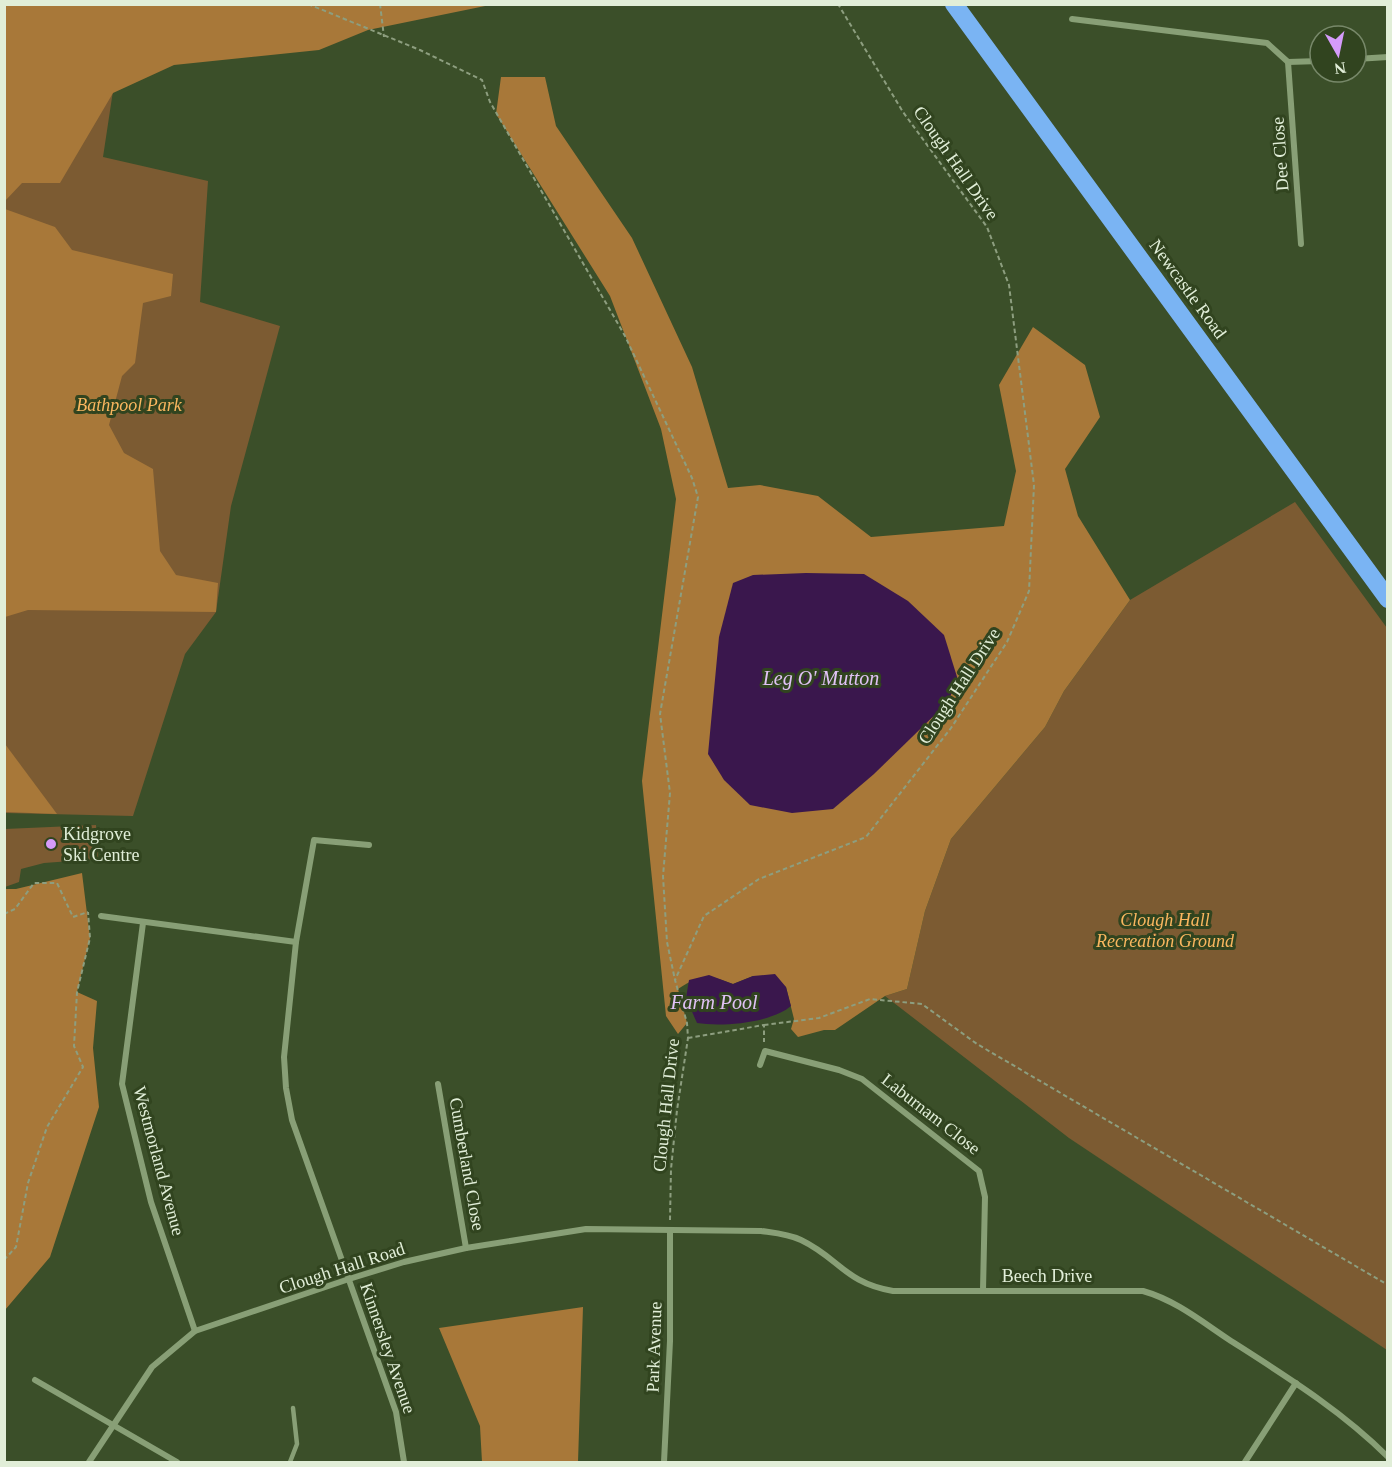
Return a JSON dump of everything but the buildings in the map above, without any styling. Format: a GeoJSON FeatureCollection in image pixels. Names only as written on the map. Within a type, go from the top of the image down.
{"type":"FeatureCollection","features":[{"type":"Feature","properties":{"kind":"highway","name":"Newcastle Road"},"geometry":{"type":"LineString","coordinates":[[954,4],[1388,599]]}},
{"type":"Feature","properties":{"kind":"street"},"geometry":{"type":"LineString","coordinates":[[1072,18],[1267,43],[1288,62],[1308,61]]}},
{"type":"Feature","properties":{"kind":"street"},"geometry":{"type":"LineString","coordinates":[[1368,58],[1388,57]]}},
{"type":"Feature","properties":{"kind":"street","name":"Dee Close"},"geometry":{"type":"LineString","coordinates":[[1288,62],[1301,244]]}},
{"type":"Feature","properties":{"kind":"street"},"geometry":{"type":"LineString","coordinates":[[349,1279],[292,1120],[286,1088],[284,1057],[296,942],[314,840],[369,845]]}},
{"type":"Feature","properties":{"kind":"street"},"geometry":{"type":"LineString","coordinates":[[100,916],[296,942]]}},
{"type":"Feature","properties":{"kind":"street","name":"Westmorland Avenue"},"geometry":{"type":"LineString","coordinates":[[143,923],[122,1084],[151,1202],[195,1331]]}},
{"type":"Feature","properties":{"kind":"street"},"geometry":{"type":"LineString","coordinates":[[760,1065],[765,1051]]}},
{"type":"Feature","properties":{"kind":"street","name":"Laburnam Close"},"geometry":{"type":"LineString","coordinates":[[765,1051],[839,1070],[862,1079],[979,1171],[985,1197],[983,1290]]}},
{"type":"Feature","properties":{"kind":"street","name":"Cumberland Close"},"geometry":{"type":"LineString","coordinates":[[438,1084],[466,1248]]}},
{"type":"Feature","properties":{"kind":"street","name":"Clough Hall Road"},"geometry":{"type":"LineString","coordinates":[[89,1462],[152,1368],[195,1331],[404,1262],[466,1248],[586,1230],[670,1232]]}},
{"type":"Feature","properties":{"kind":"street","name":"Beech Drive"},"geometry":{"type":"LineString","coordinates":[[670,1232],[761,1231],[786,1234],[803,1240],[854,1279],[873,1288],[893,1291],[1143,1291],[1158,1295],[1296,1383],[1360,1429],[1388,1457]]}},
{"type":"Feature","properties":{"kind":"street","name":"Park Avenue"},"geometry":{"type":"LineString","coordinates":[[664,1462],[670,1341],[670,1232]]}},
{"type":"Feature","properties":{"kind":"street","name":"Kinnersley Avenue"},"geometry":{"type":"LineString","coordinates":[[349,1279],[396,1412],[404,1462]]}},
{"type":"Feature","properties":{"kind":"street"},"geometry":{"type":"LineString","coordinates":[[35,1380],[177,1462]]}},
{"type":"Feature","properties":{"kind":"street"},"geometry":{"type":"LineString","coordinates":[[1245,1462],[1296,1383]]}},
{"type":"Feature","properties":{"kind":"lane"},"geometry":{"type":"LineString","coordinates":[[290,1462],[297,1444],[293,1408]]}},
{"type":"Feature","properties":{"kind":"path"},"geometry":{"type":"LineString","coordinates":[[308,4],[420,50],[482,80],[489,102],[625,336],[692,478],[698,497],[660,714],[670,793],[663,876],[667,942],[675,980]]}},
{"type":"Feature","properties":{"kind":"path"},"geometry":{"type":"LineString","coordinates":[[380,4],[384,37]]}},
{"type":"Feature","properties":{"kind":"path","name":"Clough Hall Drive"},"geometry":{"type":"LineString","coordinates":[[670,1232],[671,1169],[688,1038],[687,1023],[675,980],[704,916],[759,879],[866,837],[951,728],[1007,642],[1029,591],[1034,485],[1009,285],[987,227],[903,112],[838,4]]}},
{"type":"Feature","properties":{"kind":"path"},"geometry":{"type":"LineString","coordinates":[[4,914],[15,909],[34,883],[57,883],[73,917],[88,912],[100,916]]}},
{"type":"Feature","properties":{"kind":"path"},"geometry":{"type":"LineString","coordinates":[[4,1260],[16,1247],[28,1183],[47,1127],[83,1067],[74,1046],[77,992],[90,938],[88,912]]}},
{"type":"Feature","properties":{"kind":"path"},"geometry":{"type":"LineString","coordinates":[[688,1038],[819,1018],[870,999],[922,1004],[977,1044],[1388,1285]]}},
{"type":"Feature","properties":{"kind":"path"},"geometry":{"type":"LineString","coordinates":[[764,1025],[765,1051]]}},
{"type":"Feature","properties":{"kind":"green space","name":"Bathpool Park"},"geometry":{"type":"Polygon","coordinates":[[[5,5],[126,5],[103,157],[208,181],[200,302],[280,326],[231,506],[216,612],[185,654],[133,816],[5,813],[5,5]]]}},
{"type":"Feature","properties":{"kind":"green space","name":"Clough Hall Recreation Ground"},"geometry":{"type":"Polygon","coordinates":[[[1295,502],[1387,628],[1387,1350],[1069,1138],[885,996],[907,989],[925,911],[951,839],[1045,727],[1064,691],[1130,600],[1295,502]]]}},
{"type":"Feature","properties":{"kind":"green space","name":"Kidgrove Ski Centre"},"geometry":{"type":"Polygon","coordinates":[[[96,825],[98,859],[44,863],[21,869],[19,882],[5,887],[5,829],[96,825]]]}},
{"type":"Feature","properties":{"kind":"shaded area"},"geometry":{"type":"Polygon","coordinates":[[[5,4],[490,5],[368,30],[319,50],[174,65],[113,93],[60,183],[22,183],[5,201],[5,4]]]}},
{"type":"Feature","properties":{"kind":"shaded area"},"geometry":{"type":"Polygon","coordinates":[[[501,77],[545,77],[556,126],[632,238],[692,367],[728,488],[760,485],[818,496],[871,537],[1004,526],[1016,471],[999,385],[1033,327],[1085,365],[1100,417],[1065,469],[1078,516],[1130,600],[1064,691],[1045,727],[951,839],[925,911],[907,989],[885,996],[835,1030],[824,1030],[798,1037],[791,1029],[794,1019],[786,987],[753,976],[733,984],[710,977],[693,980],[678,989],[687,1023],[678,1034],[666,1016],[642,781],[676,499],[661,429],[610,296],[496,114],[501,77]]]}},
{"type":"Feature","properties":{"kind":"shaded area"},"geometry":{"type":"Polygon","coordinates":[[[5,209],[55,227],[72,250],[173,274],[171,296],[143,303],[135,363],[122,376],[109,425],[124,453],[153,469],[160,551],[176,575],[218,583],[216,612],[28,610],[5,617],[5,209]]]}},
{"type":"Feature","properties":{"kind":"shaded area"},"geometry":{"type":"Polygon","coordinates":[[[5,744],[57,814],[5,812],[5,744]]]}},
{"type":"Feature","properties":{"kind":"shaded area"},"geometry":{"type":"Polygon","coordinates":[[[82,873],[90,938],[77,992],[97,1001],[93,1048],[99,1107],[50,1257],[5,1310],[5,889],[16,889],[82,873]]]}},
{"type":"Feature","properties":{"kind":"shaded area"},"geometry":{"type":"Polygon","coordinates":[[[583,1307],[578,1462],[482,1462],[480,1426],[439,1328],[583,1307]]]}},
{"type":"Feature","properties":{"kind":"water","name":"Leg O' Mutton"},"geometry":{"type":"Polygon","coordinates":[[[864,574],[908,601],[944,635],[958,680],[947,703],[874,774],[833,809],[792,813],[750,805],[724,780],[708,754],[719,637],[733,583],[753,575],[864,574]]]}},
{"type":"Feature","properties":{"kind":"water","name":"Farm Pool"},"geometry":{"type":"Polygon","coordinates":[[[775,974],[786,987],[791,1006],[782,1012],[759,1020],[732,1024],[697,1023],[686,998],[689,980],[709,975],[733,984],[753,976],[775,974]]]}},
{"type":"Feature","properties":{"kind":"place","name":"Kidgrove Ski Centre"},"geometry":{"type":"Point","coordinates":[51,844]}}]}
